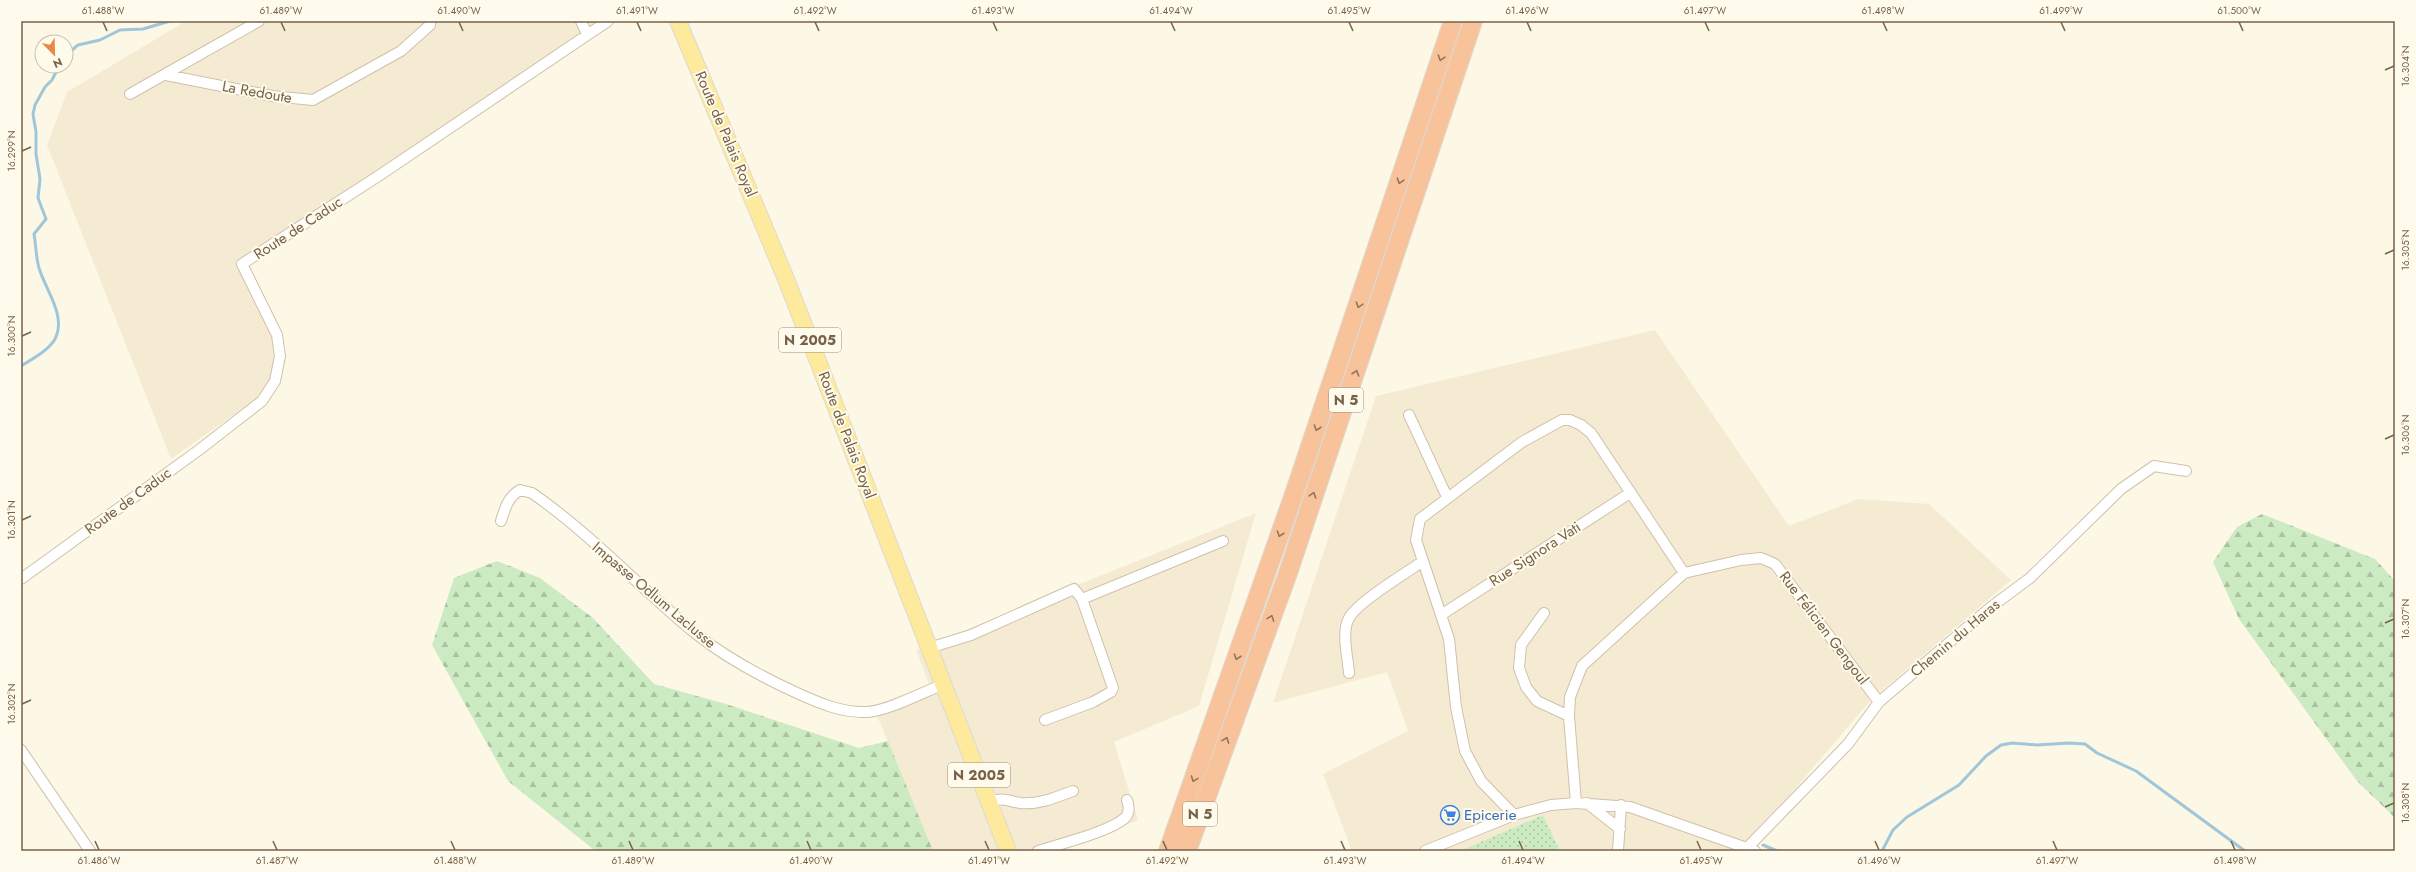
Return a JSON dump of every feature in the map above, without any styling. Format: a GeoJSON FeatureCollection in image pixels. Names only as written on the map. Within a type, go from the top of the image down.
{"type":"FeatureCollection","features":[{"type":"Feature","properties":{"kind":"highway","name":"N 5"},"geometry":{"type":"LineString","coordinates":[[1168,851],[1293,497],[1453,21]]}},
{"type":"Feature","properties":{"kind":"highway","name":"N 5"},"geometry":{"type":"LineString","coordinates":[[1187,851],[1288,573],[1473,21]]}},
{"type":"Feature","properties":{"kind":"main road","name":"Route de Palais Royal"},"geometry":{"type":"LineString","coordinates":[[678,21],[786,279],[1008,851]]}},
{"type":"Feature","properties":{"kind":"street"},"geometry":{"type":"LineString","coordinates":[[130,94],[260,21]]}},
{"type":"Feature","properties":{"kind":"street","name":"La Redoute"},"geometry":{"type":"LineString","coordinates":[[166,75],[272,96],[313,100],[401,51],[430,26],[430,21]]}},
{"type":"Feature","properties":{"kind":"street"},"geometry":{"type":"LineString","coordinates":[[581,21],[587,34]]}},
{"type":"Feature","properties":{"kind":"street","name":"Route de Caduc"},"geometry":{"type":"LineString","coordinates":[[21,579],[199,450],[262,401],[275,381],[280,356],[277,335],[242,264],[380,175],[608,21]]}},
{"type":"Feature","properties":{"kind":"street"},"geometry":{"type":"LineString","coordinates":[[1409,415],[1447,498]]}},
{"type":"Feature","properties":{"kind":"street"},"geometry":{"type":"LineString","coordinates":[[1514,814],[1481,781],[1465,752],[1456,707],[1449,639],[1416,540],[1420,519],[1522,442],[1562,420],[1570,420],[1581,424],[1591,432],[1684,573]]}},
{"type":"Feature","properties":{"kind":"street","name":"Chemin du Haras"},"geometry":{"type":"LineString","coordinates":[[1751,849],[1848,744],[1879,702],[1991,607],[2030,578],[2121,489],[2154,466],[2186,471]]}},
{"type":"Feature","properties":{"kind":"street","name":"Impasse Odlum Laclusse"},"geometry":{"type":"LineString","coordinates":[[501,521],[507,503],[513,494],[520,490],[532,493],[632,575],[696,634],[731,659],[770,680],[827,706],[848,711],[867,712],[883,708],[944,684]]}},
{"type":"Feature","properties":{"kind":"street","name":"Rue Signora Vati"},"geometry":{"type":"LineString","coordinates":[[1441,615],[1630,493]]}},
{"type":"Feature","properties":{"kind":"street"},"geometry":{"type":"LineString","coordinates":[[1082,599],[1223,541]]}},
{"type":"Feature","properties":{"kind":"street","name":"Rue Félicien Gengoul"},"geometry":{"type":"LineString","coordinates":[[1576,803],[1568,716],[1570,697],[1582,666],[1684,573],[1741,560],[1761,558],[1775,564],[1879,702]]}},
{"type":"Feature","properties":{"kind":"street"},"geometry":{"type":"LineString","coordinates":[[1349,673],[1346,632],[1349,618],[1363,605],[1423,561]]}},
{"type":"Feature","properties":{"kind":"street"},"geometry":{"type":"LineString","coordinates":[[929,648],[972,635],[1074,589],[1082,599],[1113,688],[1111,692],[1093,702],[1045,720]]}},
{"type":"Feature","properties":{"kind":"street"},"geometry":{"type":"LineString","coordinates":[[1544,613],[1521,645],[1519,668],[1526,687],[1537,701],[1568,716]]}},
{"type":"Feature","properties":{"kind":"street"},"geometry":{"type":"LineString","coordinates":[[21,750],[90,851]]}},
{"type":"Feature","properties":{"kind":"street"},"geometry":{"type":"LineString","coordinates":[[989,802],[1003,798],[1020,803],[1047,800],[1073,791]]}},
{"type":"Feature","properties":{"kind":"street"},"geometry":{"type":"LineString","coordinates":[[1038,851],[1099,831],[1115,823],[1125,817],[1128,812],[1127,800]]}},
{"type":"Feature","properties":{"kind":"street"},"geometry":{"type":"LineString","coordinates":[[1426,851],[1514,814],[1551,805],[1576,803],[1621,805],[1751,849]]}},
{"type":"Feature","properties":{"kind":"street"},"geometry":{"type":"LineString","coordinates":[[1587,803],[1620,829]]}},
{"type":"Feature","properties":{"kind":"street"},"geometry":{"type":"LineString","coordinates":[[1618,851],[1621,805]]}},
{"type":"Feature","properties":{"kind":"shaded area"},"geometry":{"type":"Polygon","coordinates":[[[186,21],[599,21],[239,263],[274,335],[277,357],[272,379],[256,399],[171,459],[47,145],[67,92],[186,21]]]}},
{"type":"Feature","properties":{"kind":"shaded area"},"geometry":{"type":"Polygon","coordinates":[[[1655,330],[1789,526],[1858,499],[1929,504],[2011,580],[1871,700],[1742,851],[1560,851],[1543,815],[1460,851],[1352,851],[1323,774],[1408,731],[1387,672],[1273,703],[1376,396],[1655,330]]]}},
{"type":"Feature","properties":{"kind":"shaded area"},"geometry":{"type":"Polygon","coordinates":[[[1256,513],[1199,706],[1114,742],[1138,820],[1059,851],[933,851],[873,706],[929,684],[916,650],[1256,513]]]}},
{"type":"Feature","properties":{"kind":"green space"},"geometry":{"type":"Polygon","coordinates":[[[2262,514],[2375,559],[2395,581],[2395,818],[2357,781],[2239,619],[2213,562],[2237,527],[2262,514]]]}},
{"type":"Feature","properties":{"kind":"green space"},"geometry":{"type":"Polygon","coordinates":[[[497,561],[540,578],[593,618],[654,684],[726,704],[859,748],[888,741],[933,851],[599,851],[593,849],[508,781],[432,645],[454,578],[497,561]]]}},
{"type":"Feature","properties":{"kind":"green space"},"geometry":{"type":"Polygon","coordinates":[[[1543,815],[1560,851],[1460,851],[1543,815]]]}},
{"type":"Feature","properties":{"kind":"waterway"},"geometry":{"type":"LineString","coordinates":[[74,48],[78,45],[100,40],[120,30],[143,29],[170,21]]}},
{"type":"Feature","properties":{"kind":"waterway"},"geometry":{"type":"LineString","coordinates":[[21,366],[48,347],[55,339],[58,330],[57,312],[38,264],[34,234],[46,219],[38,198],[40,179],[36,154],[36,132],[33,114],[35,105],[45,87],[52,80],[55,74]]}},
{"type":"Feature","properties":{"kind":"waterway"},"geometry":{"type":"LineString","coordinates":[[1882,851],[1893,830],[1907,817],[1959,785],[1986,756],[2001,745],[2012,743],[2037,745],[2069,743],[2085,744],[2097,753],[2136,771],[2245,851]]}},
{"type":"Feature","properties":{"kind":"waterway"},"geometry":{"type":"LineString","coordinates":[[1763,845],[1777,851]]}},
{"type":"Feature","properties":{"kind":"place","name":"Epicerie"},"geometry":{"type":"Point","coordinates":[1450,815]}}]}
